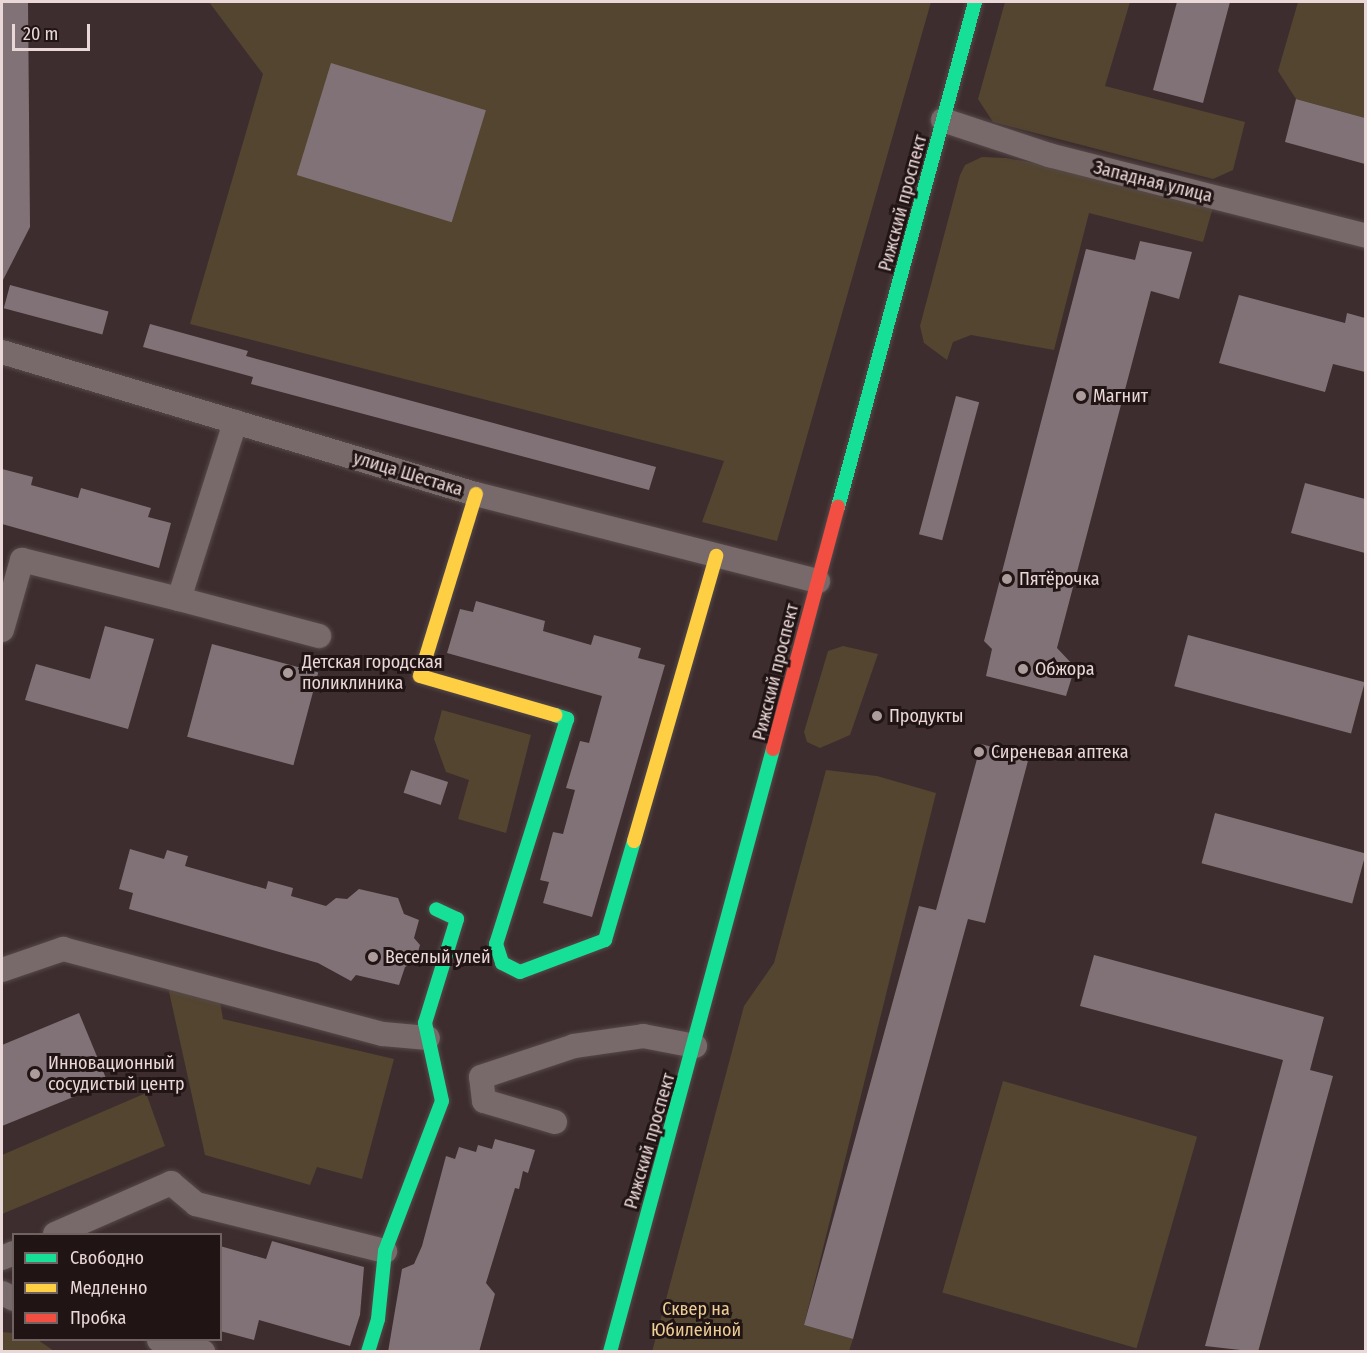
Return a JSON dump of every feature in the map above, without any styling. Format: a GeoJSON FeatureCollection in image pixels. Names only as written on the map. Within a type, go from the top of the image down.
{"type":"FeatureCollection","features":[{"type":"Feature","properties":{"kind":"main road","name":"Рижский проспект"},"geometry":{"type":"LineString","coordinates":[[610,1352],[695,1046],[975,2]]}},
{"type":"Feature","properties":{"kind":"main road"},"geometry":{"type":"LineString","coordinates":[[476,494],[420,676],[567,718],[496,944],[502,963],[520,972],[605,940],[716,556]]}},
{"type":"Feature","properties":{"kind":"main road"},"geometry":{"type":"LineString","coordinates":[[368,1352],[378,1319],[385,1251],[442,1101],[425,1023],[457,919],[436,909]]}},
{"type":"Feature","properties":{"kind":"street","name":"Западная улица"},"geometry":{"type":"LineString","coordinates":[[943,120],[1049,155],[1365,236]]}},
{"type":"Feature","properties":{"kind":"street","name":"улица Шестака"},"geometry":{"type":"LineString","coordinates":[[2,352],[476,494],[818,581]]}},
{"type":"Feature","properties":{"kind":"street"},"geometry":{"type":"LineString","coordinates":[[179,599],[235,422]]}},
{"type":"Feature","properties":{"kind":"street"},"geometry":{"type":"LineString","coordinates":[[2,630],[22,560],[319,636]]}},
{"type":"Feature","properties":{"kind":"street"},"geometry":{"type":"LineString","coordinates":[[2,970],[63,949],[383,1034],[428,1038]]}},
{"type":"Feature","properties":{"kind":"street"},"geometry":{"type":"LineString","coordinates":[[555,1122],[484,1101],[481,1077],[574,1046],[643,1036],[695,1046]]}},
{"type":"Feature","properties":{"kind":"street"},"geometry":{"type":"LineString","coordinates":[[57,1233],[171,1183],[196,1204],[385,1251]]}},
{"type":"Feature","properties":{"kind":"street"},"geometry":{"type":"LineString","coordinates":[[163,1341],[203,1352]]}},
{"type":"Feature","properties":{"kind":"green space"},"geometry":{"type":"Polygon","coordinates":[[[209,2],[931,2],[777,541],[702,522],[724,461],[190,324],[263,74],[209,2]]]}},
{"type":"Feature","properties":{"kind":"green space"},"geometry":{"type":"Polygon","coordinates":[[[1005,2],[1130,2],[1105,86],[1245,122],[1233,170],[1213,179],[993,122],[978,99],[1005,2]]]}},
{"type":"Feature","properties":{"kind":"green space"},"geometry":{"type":"Polygon","coordinates":[[[1298,2],[1365,2],[1365,118],[1296,99],[1278,71],[1298,2]]]}},
{"type":"Feature","properties":{"kind":"green space"},"geometry":{"type":"Polygon","coordinates":[[[982,157],[1006,158],[1216,197],[1203,242],[1089,213],[1054,350],[971,335],[953,342],[947,360],[924,343],[920,326],[960,175],[965,165],[982,157]]]}},
{"type":"Feature","properties":{"kind":"green space"},"geometry":{"type":"Polygon","coordinates":[[[843,646],[878,654],[850,735],[820,748],[807,742],[804,732],[828,651],[843,646]]]}},
{"type":"Feature","properties":{"kind":"green space"},"geometry":{"type":"Polygon","coordinates":[[[442,710],[531,735],[506,833],[458,819],[469,780],[446,772],[434,739],[442,710]]]}},
{"type":"Feature","properties":{"kind":"green space","name":"Сквер на Юбилейной"},"geometry":{"type":"Polygon","coordinates":[[[826,770],[877,776],[936,793],[804,1325],[853,1339],[849,1351],[652,1352],[744,1006],[774,963],[826,770]]]}},
{"type":"Feature","properties":{"kind":"green space"},"geometry":{"type":"Polygon","coordinates":[[[168,987],[219,996],[223,1019],[394,1059],[362,1179],[317,1167],[310,1185],[205,1155],[168,987]]]}},
{"type":"Feature","properties":{"kind":"green space"},"geometry":{"type":"Polygon","coordinates":[[[1003,1081],[1197,1137],[1137,1348],[942,1292],[1003,1081]]]}},
{"type":"Feature","properties":{"kind":"green space"},"geometry":{"type":"Polygon","coordinates":[[[146,1093],[165,1146],[2,1214],[2,1155],[146,1093]]]}},
{"type":"Feature","properties":{"kind":"green space"},"geometry":{"type":"Polygon","coordinates":[[[2,1332],[12,1333],[12,1341],[39,1341],[54,1351],[2,1351],[2,1332]]]}},
{"type":"Feature","properties":{"kind":"building"},"geometry":{"type":"Polygon","coordinates":[[[2,2],[28,2],[30,227],[2,282],[2,2]]]}},
{"type":"Feature","properties":{"kind":"building"},"geometry":{"type":"Polygon","coordinates":[[[1177,2],[1230,2],[1203,103],[1153,90],[1177,2]]]}},
{"type":"Feature","properties":{"kind":"building"},"geometry":{"type":"Polygon","coordinates":[[[331,63],[486,110],[452,222],[297,175],[331,63]]]}},
{"type":"Feature","properties":{"kind":"building"},"geometry":{"type":"Polygon","coordinates":[[[1296,99],[1365,118],[1365,164],[1285,142],[1296,99]]]}},
{"type":"Feature","properties":{"kind":"building"},"geometry":{"type":"Polygon","coordinates":[[[1140,241],[1192,252],[1179,299],[1151,291],[1057,648],[1075,667],[1066,696],[986,676],[992,649],[984,641],[1086,249],[1135,260],[1140,241]]]}},
{"type":"Feature","properties":{"kind":"building"},"geometry":{"type":"Polygon","coordinates":[[[10,285],[109,311],[102,335],[4,308],[10,285]]]}},
{"type":"Feature","properties":{"kind":"building"},"geometry":{"type":"Polygon","coordinates":[[[1239,295],[1345,323],[1347,313],[1365,318],[1365,372],[1333,364],[1325,392],[1219,363],[1239,295]]]}},
{"type":"Feature","properties":{"kind":"building"},"geometry":{"type":"Polygon","coordinates":[[[150,324],[248,351],[246,356],[656,467],[649,490],[251,384],[253,377],[143,347],[150,324]]]}},
{"type":"Feature","properties":{"kind":"building"},"geometry":{"type":"Polygon","coordinates":[[[956,396],[979,402],[942,540],[919,534],[956,396]]]}},
{"type":"Feature","properties":{"kind":"building"},"geometry":{"type":"Polygon","coordinates":[[[2,469],[33,477],[31,485],[78,498],[81,488],[151,508],[148,517],[171,523],[159,568],[2,524],[2,469]]]}},
{"type":"Feature","properties":{"kind":"building"},"geometry":{"type":"Polygon","coordinates":[[[1305,483],[1365,499],[1365,553],[1291,533],[1305,483]]]}},
{"type":"Feature","properties":{"kind":"building"},"geometry":{"type":"Polygon","coordinates":[[[476,601],[545,621],[543,631],[591,645],[594,635],[641,648],[638,658],[665,665],[592,917],[543,903],[549,882],[540,880],[553,832],[563,834],[575,790],[566,788],[580,741],[589,743],[602,696],[447,653],[460,609],[473,612],[476,601]]]}},
{"type":"Feature","properties":{"kind":"building"},"geometry":{"type":"Polygon","coordinates":[[[105,626],[154,639],[128,729],[25,700],[36,664],[90,679],[105,626]]]}},
{"type":"Feature","properties":{"kind":"building"},"geometry":{"type":"Polygon","coordinates":[[[1188,635],[1365,682],[1351,734],[1174,686],[1188,635]]]}},
{"type":"Feature","properties":{"kind":"building"},"geometry":{"type":"Polygon","coordinates":[[[212,644],[318,672],[293,765],[187,737],[212,644]]]}},
{"type":"Feature","properties":{"kind":"building"},"geometry":{"type":"Polygon","coordinates":[[[981,744],[1029,757],[985,923],[968,919],[853,1339],[804,1325],[919,906],[936,910],[981,744]]]}},
{"type":"Feature","properties":{"kind":"building"},"geometry":{"type":"Polygon","coordinates":[[[411,770],[448,782],[441,805],[404,793],[411,770]]]}},
{"type":"Feature","properties":{"kind":"building"},"geometry":{"type":"Polygon","coordinates":[[[1215,813],[1366,853],[1352,904],[1202,863],[1215,813]]]}},
{"type":"Feature","properties":{"kind":"building"},"geometry":{"type":"Polygon","coordinates":[[[130,849],[164,859],[167,850],[188,856],[185,866],[266,889],[268,881],[293,888],[291,896],[326,906],[336,898],[347,899],[359,889],[398,898],[404,914],[419,920],[414,938],[420,945],[415,962],[405,967],[399,985],[356,975],[351,981],[318,963],[129,909],[133,893],[119,889],[130,849]]]}},
{"type":"Feature","properties":{"kind":"building"},"geometry":{"type":"Polygon","coordinates":[[[1094,955],[1324,1017],[1310,1070],[1333,1076],[1258,1352],[1205,1346],[1283,1060],[1080,1006],[1094,955]]]}},
{"type":"Feature","properties":{"kind":"building"},"geometry":{"type":"Polygon","coordinates":[[[79,1013],[108,1083],[2,1126],[2,1045],[79,1013]]]}},
{"type":"Feature","properties":{"kind":"building"},"geometry":{"type":"Polygon","coordinates":[[[495,1139],[535,1150],[528,1173],[523,1171],[519,1189],[515,1188],[486,1283],[495,1294],[479,1352],[388,1352],[402,1269],[414,1264],[422,1246],[446,1156],[455,1159],[459,1147],[476,1152],[478,1145],[492,1149],[495,1139]]]}},
{"type":"Feature","properties":{"kind":"building"},"geometry":{"type":"Polygon","coordinates":[[[272,1241],[364,1267],[360,1315],[350,1346],[259,1320],[254,1340],[222,1332],[222,1247],[266,1259],[272,1241]]]}},
{"type":"Feature","properties":{"kind":"traffic: fast"},"geometry":{"type":"LineString","coordinates":[[838,507],[975,2]]}},
{"type":"Feature","properties":{"kind":"traffic: fast"},"geometry":{"type":"LineString","coordinates":[[555,715],[567,719],[496,944],[502,963],[520,972],[605,940],[634,841]]}},
{"type":"Feature","properties":{"kind":"traffic: fast"},"geometry":{"type":"LineString","coordinates":[[610,1352],[773,749]]}},
{"type":"Feature","properties":{"kind":"traffic: fast"},"geometry":{"type":"LineString","coordinates":[[368,1352],[378,1319],[385,1251],[442,1101],[425,1023],[457,919],[436,909]]}},
{"type":"Feature","properties":{"kind":"traffic: slow"},"geometry":{"type":"LineString","coordinates":[[476,494],[420,676],[555,715]]}},
{"type":"Feature","properties":{"kind":"traffic: slow"},"geometry":{"type":"LineString","coordinates":[[634,841],[716,556]]}},
{"type":"Feature","properties":{"kind":"traffic: jam"},"geometry":{"type":"LineString","coordinates":[[773,749],[838,507]]}},
{"type":"Feature","properties":{"kind":"place","name":"Магнит"},"geometry":{"type":"Point","coordinates":[1081,396]}},
{"type":"Feature","properties":{"kind":"place","name":"Пятёрочка"},"geometry":{"type":"Point","coordinates":[1007,579]}},
{"type":"Feature","properties":{"kind":"place","name":"Обжора"},"geometry":{"type":"Point","coordinates":[1023,669]}},
{"type":"Feature","properties":{"kind":"place","name":"Детская городская поликлиника"},"geometry":{"type":"Point","coordinates":[288,673]}},
{"type":"Feature","properties":{"kind":"place","name":"Продукты"},"geometry":{"type":"Point","coordinates":[877,716]}},
{"type":"Feature","properties":{"kind":"place","name":"Сиреневая аптека"},"geometry":{"type":"Point","coordinates":[979,752]}},
{"type":"Feature","properties":{"kind":"place","name":"Веселый улей"},"geometry":{"type":"Point","coordinates":[373,957]}},
{"type":"Feature","properties":{"kind":"place","name":"Инновационный сосудистый центр"},"geometry":{"type":"Point","coordinates":[35,1074]}}]}
